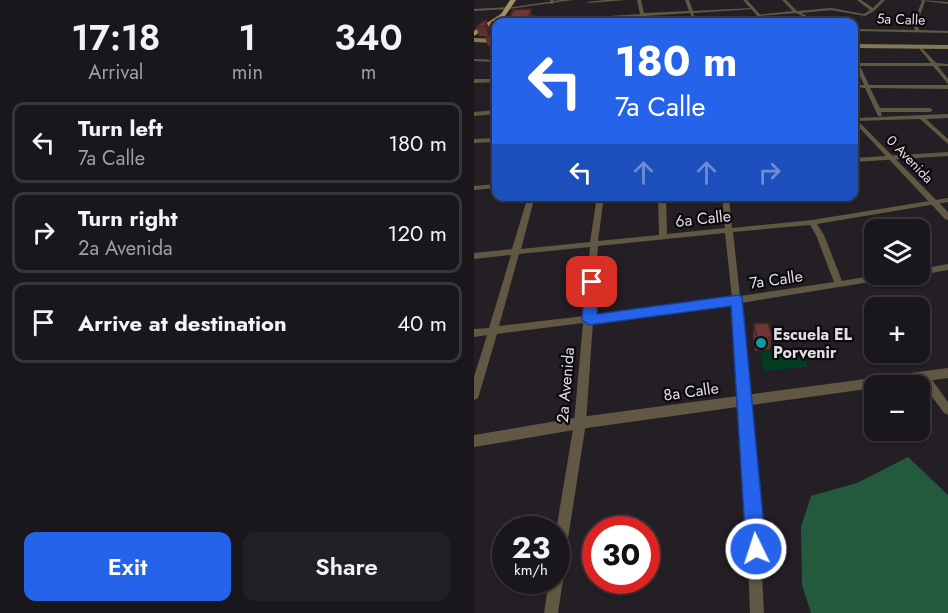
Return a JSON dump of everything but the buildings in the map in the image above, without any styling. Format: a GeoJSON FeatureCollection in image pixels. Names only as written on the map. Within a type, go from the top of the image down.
{"type":"FeatureCollection","features":[{"type":"Feature","properties":{"kind":"main road"},"geometry":{"type":"LineString","coordinates":[[497,18],[509,8],[513,0]]}},
{"type":"Feature","properties":{"kind":"main road"},"geometry":{"type":"LineString","coordinates":[[474,32],[492,21]]}},
{"type":"Feature","properties":{"kind":"main road"},"geometry":{"type":"LineString","coordinates":[[474,40],[492,40]]}},
{"type":"Feature","properties":{"kind":"main road"},"geometry":{"type":"LineString","coordinates":[[858,46],[948,47]]}},
{"type":"Feature","properties":{"kind":"street"},"geometry":{"type":"LineString","coordinates":[[474,10],[570,0]]}},
{"type":"Feature","properties":{"kind":"street"},"geometry":{"type":"LineString","coordinates":[[581,18],[589,1],[624,0]]}},
{"type":"Feature","properties":{"kind":"street"},"geometry":{"type":"LineString","coordinates":[[639,0],[643,18]]}},
{"type":"Feature","properties":{"kind":"street"},"geometry":{"type":"LineString","coordinates":[[687,0],[693,18]]}},
{"type":"Feature","properties":{"kind":"street"},"geometry":{"type":"LineString","coordinates":[[745,0],[759,16]]}},
{"type":"Feature","properties":{"kind":"street"},"geometry":{"type":"LineString","coordinates":[[784,0],[795,11],[809,18]]}},
{"type":"Feature","properties":{"kind":"street"},"geometry":{"type":"LineString","coordinates":[[823,0],[834,9]]}},
{"type":"Feature","properties":{"kind":"street"},"geometry":{"type":"LineString","coordinates":[[859,0],[873,10]]}},
{"type":"Feature","properties":{"kind":"street"},"geometry":{"type":"LineString","coordinates":[[738,18],[834,9],[858,15],[873,10],[883,0]]}},
{"type":"Feature","properties":{"kind":"street"},"geometry":{"type":"LineString","coordinates":[[918,32],[915,24],[923,0],[948,3]]}},
{"type":"Feature","properties":{"kind":"street"},"geometry":{"type":"LineString","coordinates":[[503,14],[552,2]]}},
{"type":"Feature","properties":{"kind":"street"},"geometry":{"type":"LineString","coordinates":[[630,18],[643,15],[753,9]]}},
{"type":"Feature","properties":{"kind":"street"},"geometry":{"type":"LineString","coordinates":[[669,14],[670,18]]}},
{"type":"Feature","properties":{"kind":"street"},"geometry":{"type":"LineString","coordinates":[[887,31],[915,24]]}},
{"type":"Feature","properties":{"kind":"street","name":"5a Calle"},"geometry":{"type":"LineString","coordinates":[[858,30],[948,32]]}},
{"type":"Feature","properties":{"kind":"street"},"geometry":{"type":"LineString","coordinates":[[876,31],[882,46]]}},
{"type":"Feature","properties":{"kind":"street"},"geometry":{"type":"LineString","coordinates":[[920,47],[932,65],[948,82]]}},
{"type":"Feature","properties":{"kind":"street"},"geometry":{"type":"LineString","coordinates":[[474,60],[492,61]]}},
{"type":"Feature","properties":{"kind":"street"},"geometry":{"type":"LineString","coordinates":[[858,64],[948,65]]}},
{"type":"Feature","properties":{"kind":"street"},"geometry":{"type":"LineString","coordinates":[[858,71],[882,119]]}},
{"type":"Feature","properties":{"kind":"street"},"geometry":{"type":"LineString","coordinates":[[474,81],[492,81]]}},
{"type":"Feature","properties":{"kind":"street"},"geometry":{"type":"LineString","coordinates":[[858,86],[948,87]]}},
{"type":"Feature","properties":{"kind":"street"},"geometry":{"type":"LineString","coordinates":[[878,110],[948,111]]}},
{"type":"Feature","properties":{"kind":"street"},"geometry":{"type":"LineString","coordinates":[[474,114],[492,112]]}},
{"type":"Feature","properties":{"kind":"street"},"geometry":{"type":"LineString","coordinates":[[858,119],[948,116]]}},
{"type":"Feature","properties":{"kind":"street"},"geometry":{"type":"LineString","coordinates":[[921,117],[948,142]]}},
{"type":"Feature","properties":{"kind":"street","name":"0 Avenida"},"geometry":{"type":"LineString","coordinates":[[858,123],[948,217]]}},
{"type":"Feature","properties":{"kind":"street"},"geometry":{"type":"LineString","coordinates":[[474,141],[492,140]]}},
{"type":"Feature","properties":{"kind":"street"},"geometry":{"type":"LineString","coordinates":[[858,160],[948,154]]}},
{"type":"Feature","properties":{"kind":"street"},"geometry":{"type":"LineString","coordinates":[[474,188],[492,186]]}},
{"type":"Feature","properties":{"kind":"street","name":"6a Calle"},"geometry":{"type":"LineString","coordinates":[[474,256],[812,222],[948,200]]}},
{"type":"Feature","properties":{"kind":"street"},"geometry":{"type":"LineString","coordinates":[[474,395],[531,201]]}},
{"type":"Feature","properties":{"kind":"street","name":"2a Avenida"},"geometry":{"type":"LineString","coordinates":[[565,516],[580,423],[594,244],[600,201]]}},
{"type":"Feature","properties":{"kind":"street"},"geometry":{"type":"LineString","coordinates":[[662,201],[663,237]]}},
{"type":"Feature","properties":{"kind":"street"},"geometry":{"type":"LineString","coordinates":[[726,201],[747,400],[756,549],[757,613]]}},
{"type":"Feature","properties":{"kind":"street"},"geometry":{"type":"LineString","coordinates":[[812,222],[820,235],[838,285]]}},
{"type":"Feature","properties":{"kind":"street"},"geometry":{"type":"LineString","coordinates":[[930,270],[948,267]]}},
{"type":"Feature","properties":{"kind":"street","name":"7a Calle"},"geometry":{"type":"LineString","coordinates":[[474,333],[589,320],[864,281]]}},
{"type":"Feature","properties":{"kind":"street","name":"8a Calle"},"geometry":{"type":"LineString","coordinates":[[930,375],[948,373]]}},
{"type":"Feature","properties":{"kind":"street","name":"8a Calle"},"geometry":{"type":"LineString","coordinates":[[474,441],[580,423],[864,384]]}},
{"type":"Feature","properties":{"kind":"street"},"geometry":{"type":"LineString","coordinates":[[930,386],[948,410]]}},
{"type":"Feature","properties":{"kind":"street"},"geometry":{"type":"LineString","coordinates":[[551,613],[554,594]]}},
{"type":"Feature","properties":{"kind":"green space"},"geometry":{"type":"Polygon","coordinates":[[[802,348],[808,367],[764,371],[760,351],[802,348]]]}},
{"type":"Feature","properties":{"kind":"green space"},"geometry":{"type":"Polygon","coordinates":[[[908,457],[948,495],[948,613],[811,613],[802,585],[801,527],[811,496],[857,483],[908,457]]]}},
{"type":"Feature","properties":{"kind":"place","name":"Escuela EL Porvenir"},"geometry":{"type":"Point","coordinates":[761,343]}},
{"type":"Feature","properties":{"kind":"route"},"geometry":{"type":"LineString","coordinates":[[592,282],[589,320],[738,300],[756,549]]}}]}
